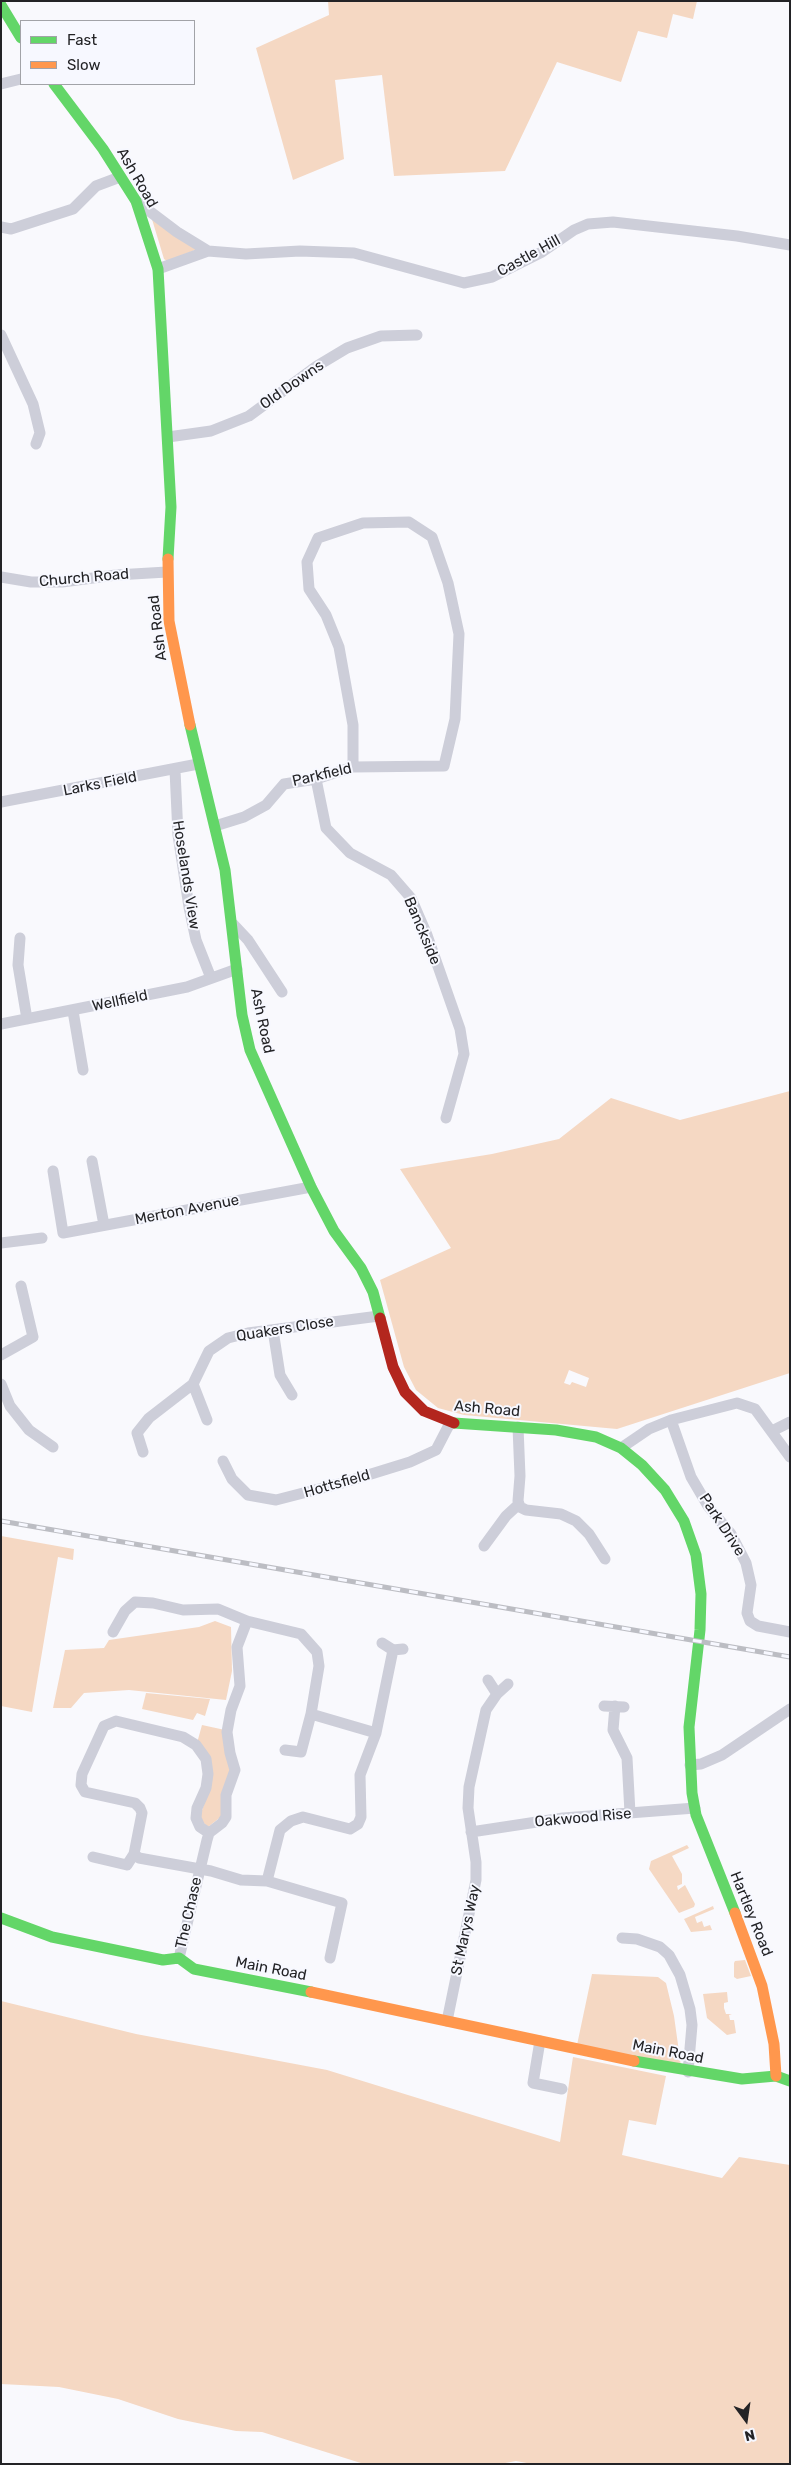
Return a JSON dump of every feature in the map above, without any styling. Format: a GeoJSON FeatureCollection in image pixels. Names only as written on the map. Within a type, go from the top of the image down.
{"type":"FeatureCollection","features":[{"type":"Feature","properties":{"kind":"street"},"geometry":{"type":"LineString","coordinates":[[1,5],[20,36]]}},
{"type":"Feature","properties":{"kind":"street"},"geometry":{"type":"LineString","coordinates":[[1,84],[20,79]]}},
{"type":"Feature","properties":{"kind":"street","name":"Ash Road"},"geometry":{"type":"LineString","coordinates":[[55,85],[103,149],[136,201],[148,233],[158,269],[171,507],[168,572],[169,621],[198,764],[225,870],[236,969],[250,1050],[310,1187],[334,1231],[361,1268],[372,1292],[393,1367],[405,1392],[424,1411],[450,1423],[518,1426],[596,1437],[621,1448],[642,1465],[665,1490],[684,1521],[696,1555],[701,1611],[690,1709],[690,1765]]}},
{"type":"Feature","properties":{"kind":"street"},"geometry":{"type":"LineString","coordinates":[[1,227],[11,229],[73,210],[96,186],[120,176]]}},
{"type":"Feature","properties":{"kind":"street","name":"Castle Hill"},"geometry":{"type":"LineString","coordinates":[[136,201],[177,232],[208,251]]}},
{"type":"Feature","properties":{"kind":"street","name":"Castle Hill"},"geometry":{"type":"LineString","coordinates":[[158,269],[208,251],[246,254],[354,253],[464,283],[492,277],[542,252],[574,230],[588,224],[613,222],[738,236],[790,245]]}},
{"type":"Feature","properties":{"kind":"street"},"geometry":{"type":"LineString","coordinates":[[1,335],[33,404],[40,433],[36,444]]}},
{"type":"Feature","properties":{"kind":"street","name":"Old Downs"},"geometry":{"type":"LineString","coordinates":[[168,438],[211,431],[249,416],[317,366],[347,348],[381,336],[417,335]]}},
{"type":"Feature","properties":{"kind":"street","name":"Parkfield"},"geometry":{"type":"LineString","coordinates":[[215,826],[244,817],[266,805],[284,784],[316,778],[353,767],[444,766],[454,719],[459,674],[459,634],[448,583],[432,537],[408,522],[363,523],[318,538],[307,562],[309,589],[326,615],[339,647],[348,684],[353,725],[353,767]]}},
{"type":"Feature","properties":{"kind":"street","name":"Church Road"},"geometry":{"type":"LineString","coordinates":[[1,577],[32,582],[62,582],[116,575],[168,572]]}},
{"type":"Feature","properties":{"kind":"street","name":"Larks Field"},"geometry":{"type":"LineString","coordinates":[[1,802],[198,764]]}},
{"type":"Feature","properties":{"kind":"street","name":"Hoselands View"},"geometry":{"type":"LineString","coordinates":[[174,770],[178,835],[189,907],[196,940],[211,978]]}},
{"type":"Feature","properties":{"kind":"street","name":"Banckside"},"geometry":{"type":"LineString","coordinates":[[316,778],[326,828],[350,853],[391,874],[410,898],[427,935],[460,1029],[464,1054],[446,1118]]}},
{"type":"Feature","properties":{"kind":"street"},"geometry":{"type":"LineString","coordinates":[[232,924],[248,940],[282,992]]}},
{"type":"Feature","properties":{"kind":"street"},"geometry":{"type":"LineString","coordinates":[[20,938],[18,966],[27,1019]]}},
{"type":"Feature","properties":{"kind":"street","name":"Wellfield"},"geometry":{"type":"LineString","coordinates":[[1,1024],[187,987],[236,969]]}},
{"type":"Feature","properties":{"kind":"street"},"geometry":{"type":"LineString","coordinates":[[73,1011],[83,1070]]}},
{"type":"Feature","properties":{"kind":"street"},"geometry":{"type":"LineString","coordinates":[[92,1161],[104,1226]]}},
{"type":"Feature","properties":{"kind":"street","name":"Merton Avenue"},"geometry":{"type":"LineString","coordinates":[[53,1171],[63,1233],[310,1187]]}},
{"type":"Feature","properties":{"kind":"street"},"geometry":{"type":"LineString","coordinates":[[1,1243],[42,1238]]}},
{"type":"Feature","properties":{"kind":"street"},"geometry":{"type":"LineString","coordinates":[[1,1355],[33,1338],[21,1286]]}},
{"type":"Feature","properties":{"kind":"street","name":"Quakers Close"},"geometry":{"type":"LineString","coordinates":[[193,1384],[209,1351],[228,1338],[379,1316]]}},
{"type":"Feature","properties":{"kind":"street"},"geometry":{"type":"LineString","coordinates":[[273,1330],[280,1375],[292,1395]]}},
{"type":"Feature","properties":{"kind":"street"},"geometry":{"type":"LineString","coordinates":[[1,1384],[6,1409],[53,1448]]}},
{"type":"Feature","properties":{"kind":"street"},"geometry":{"type":"LineString","coordinates":[[143,1452],[137,1433],[148,1418],[193,1384],[207,1420]]}},
{"type":"Feature","properties":{"kind":"street"},"geometry":{"type":"LineString","coordinates":[[621,1448],[649,1429],[672,1420],[737,1403],[755,1409],[790,1457]]}},
{"type":"Feature","properties":{"kind":"street","name":"Park Drive"},"geometry":{"type":"LineString","coordinates":[[672,1420],[691,1477],[708,1506],[731,1534],[746,1563],[751,1585],[748,1613],[750,1621],[758,1626],[790,1632]]}},
{"type":"Feature","properties":{"kind":"street"},"geometry":{"type":"LineString","coordinates":[[772,1431],[790,1422]]}},
{"type":"Feature","properties":{"kind":"street","name":"Hottsfield"},"geometry":{"type":"LineString","coordinates":[[223,1461],[232,1479],[248,1494],[276,1500],[342,1483],[410,1462],[436,1450],[450,1423]]}},
{"type":"Feature","properties":{"kind":"street"},"geometry":{"type":"LineString","coordinates":[[484,1546],[506,1516],[519,1504],[518,1426]]}},
{"type":"Feature","properties":{"kind":"street"},"geometry":{"type":"LineString","coordinates":[[519,1504],[526,1510],[558,1514],[573,1519],[586,1529],[602,1554],[589,1556]]}},
{"type":"Feature","properties":{"kind":"street"},"geometry":{"type":"LineString","coordinates":[[113,1632],[125,1611],[135,1602],[153,1603],[183,1610],[218,1609],[247,1621],[301,1634],[310,1641],[317,1652],[319,1666],[311,1714],[301,1752],[285,1750]]}},
{"type":"Feature","properties":{"kind":"street"},"geometry":{"type":"LineString","coordinates":[[93,1857],[127,1865],[134,1854],[142,1813],[135,1803],[85,1792],[81,1785],[82,1774],[104,1726],[116,1721],[183,1737],[200,1750],[207,1762],[208,1777],[196,1817],[199,1826],[210,1833],[225,1818],[227,1790],[235,1770],[227,1732],[231,1710],[240,1686],[237,1647],[247,1621]]}},
{"type":"Feature","properties":{"kind":"street"},"geometry":{"type":"LineString","coordinates":[[267,1881],[280,1830],[291,1821],[303,1817],[350,1828],[358,1824],[361,1817],[360,1775],[376,1733],[398,1650],[382,1642]]}},
{"type":"Feature","properties":{"kind":"street"},"geometry":{"type":"LineString","coordinates":[[488,1680],[497,1694]]}},
{"type":"Feature","properties":{"kind":"street","name":"St Marys Way"},"geometry":{"type":"LineString","coordinates":[[447,2020],[476,1883],[476,1862],[468,1808],[468,1787],[486,1710],[497,1694],[508,1684]]}},
{"type":"Feature","properties":{"kind":"street"},"geometry":{"type":"LineString","coordinates":[[614,1706],[613,1730],[626,1757],[630,1813]]}},
{"type":"Feature","properties":{"kind":"street"},"geometry":{"type":"LineString","coordinates":[[690,1765],[702,1764],[722,1755],[790,1709]]}},
{"type":"Feature","properties":{"kind":"street"},"geometry":{"type":"LineString","coordinates":[[311,1714],[376,1733]]}},
{"type":"Feature","properties":{"kind":"street","name":"Hartley Road"},"geometry":{"type":"LineString","coordinates":[[690,1765],[695,1808],[706,1843],[758,1972],[774,2044],[776,2076]]}},
{"type":"Feature","properties":{"kind":"street","name":"Oakwood Rise"},"geometry":{"type":"LineString","coordinates":[[471,1832],[557,1818],[695,1808]]}},
{"type":"Feature","properties":{"kind":"street","name":"The Chase"},"geometry":{"type":"LineString","coordinates":[[179,1958],[210,1833]]}},
{"type":"Feature","properties":{"kind":"street"},"geometry":{"type":"LineString","coordinates":[[134,1854],[139,1858],[200,1868],[241,1880],[267,1881],[342,1902],[330,1958]]}},
{"type":"Feature","properties":{"kind":"street"},"geometry":{"type":"LineString","coordinates":[[1,1918],[52,1937],[163,1960],[179,1958]]}},
{"type":"Feature","properties":{"kind":"street"},"geometry":{"type":"LineString","coordinates":[[622,1938],[637,1939],[660,1947],[669,1955],[680,1975],[690,2009],[692,2025],[688,2072]]}},
{"type":"Feature","properties":{"kind":"street","name":"Main Road"},"geometry":{"type":"LineString","coordinates":[[179,1958],[194,1969],[447,2020],[688,2072],[742,2079],[761,2079],[776,2076],[790,2081]]}},
{"type":"Feature","properties":{"kind":"street"},"geometry":{"type":"LineString","coordinates":[[540,2041],[533,2083],[562,2089]]}},
{"type":"Feature","properties":{"kind":"shaded area"},"geometry":{"type":"Polygon","coordinates":[[[328,1],[697,1],[693,19],[673,14],[667,38],[638,31],[621,82],[557,62],[505,171],[394,176],[382,75],[335,80],[344,159],[293,180],[256,48],[329,15],[328,1]]]}},
{"type":"Feature","properties":{"kind":"shaded area"},"geometry":{"type":"Polygon","coordinates":[[[151,216],[195,248],[195,250],[167,261],[164,259],[151,216]]]}},
{"type":"Feature","properties":{"kind":"shaded area"},"geometry":{"type":"Polygon","coordinates":[[[790,1091],[790,1373],[617,1429],[464,1415],[438,1408],[416,1390],[404,1367],[380,1280],[451,1248],[400,1169],[492,1154],[559,1139],[611,1098],[680,1120],[790,1091]],[[569,1370],[564,1383],[570,1385],[572,1382],[586,1387],[589,1378],[569,1370]]]}},
{"type":"Feature","properties":{"kind":"shaded area"},"geometry":{"type":"Polygon","coordinates":[[[1,1536],[74,1549],[73,1560],[58,1557],[32,1712],[1,1706],[1,1536]]]}},
{"type":"Feature","properties":{"kind":"shaded area"},"geometry":{"type":"Polygon","coordinates":[[[215,1621],[231,1627],[232,1671],[226,1700],[129,1690],[84,1693],[71,1708],[53,1708],[65,1650],[104,1648],[109,1640],[199,1627],[215,1621]]]}},
{"type":"Feature","properties":{"kind":"shaded area"},"geometry":{"type":"Polygon","coordinates":[[[146,1693],[210,1699],[205,1716],[197,1713],[193,1720],[142,1709],[146,1693]]]}},
{"type":"Feature","properties":{"kind":"shaded area"},"geometry":{"type":"Polygon","coordinates":[[[202,1725],[225,1730],[231,1768],[222,1816],[208,1827],[199,1819],[210,1787],[197,1743],[202,1725]]]}},
{"type":"Feature","properties":{"kind":"shaded area"},"geometry":{"type":"Polygon","coordinates":[[[687,1845],[689,1848],[672,1856],[682,1874],[682,1884],[677,1886],[678,1890],[685,1885],[695,1904],[694,1907],[679,1913],[649,1869],[651,1861],[687,1845]]]}},
{"type":"Feature","properties":{"kind":"shaded area"},"geometry":{"type":"Polygon","coordinates":[[[713,1906],[714,1909],[695,1917],[697,1923],[702,1921],[704,1927],[710,1925],[712,1930],[691,1932],[684,1919],[713,1906]]]}},
{"type":"Feature","properties":{"kind":"shaded area"},"geometry":{"type":"Polygon","coordinates":[[[745,1960],[751,1976],[737,1979],[734,1977],[734,1963],[735,1961],[745,1960]]]}},
{"type":"Feature","properties":{"kind":"shaded area"},"geometry":{"type":"Polygon","coordinates":[[[592,1974],[658,1977],[666,1983],[674,2016],[681,2066],[577,2045],[592,1974]]]}},
{"type":"Feature","properties":{"kind":"shaded area"},"geometry":{"type":"Polygon","coordinates":[[[727,1992],[728,2002],[724,2003],[724,2008],[726,2014],[732,2014],[729,2015],[730,2020],[734,2020],[736,2033],[727,2035],[707,2018],[703,1994],[727,1992]]]}},
{"type":"Feature","properties":{"kind":"shaded area"},"geometry":{"type":"Polygon","coordinates":[[[1,2001],[136,2034],[327,2070],[560,2142],[573,2057],[666,2076],[656,2125],[629,2120],[622,2155],[722,2178],[739,2157],[790,2165],[790,2464],[532,2464],[516,2461],[500,2464],[364,2464],[262,2432],[236,2431],[178,2419],[118,2399],[59,2387],[1,2384],[1,2001]]]}},
{"type":"Feature","properties":{"kind":"railway"},"geometry":{"type":"LineString","coordinates":[[1,1521],[790,1657]]}},
{"type":"Feature","properties":{"kind":"traffic: fast"},"geometry":{"type":"LineString","coordinates":[[1,5],[20,36]]}},
{"type":"Feature","properties":{"kind":"traffic: fast"},"geometry":{"type":"LineString","coordinates":[[55,85],[103,149],[136,201],[158,269],[171,507],[168,559]]}},
{"type":"Feature","properties":{"kind":"traffic: fast"},"geometry":{"type":"LineString","coordinates":[[190,725],[225,870],[242,1015],[250,1050],[311,1187],[334,1231],[361,1268],[373,1292],[380,1318]]}},
{"type":"Feature","properties":{"kind":"traffic: fast"},"geometry":{"type":"LineString","coordinates":[[454,1423],[556,1430],[596,1437],[621,1448],[642,1465],[665,1490],[684,1521],[696,1555],[701,1594],[700,1630],[689,1727],[692,1793],[696,1815],[735,1913]]}},
{"type":"Feature","properties":{"kind":"traffic: fast"},"geometry":{"type":"LineString","coordinates":[[1,1918],[52,1937],[163,1960],[179,1958],[194,1969],[311,1992]]}},
{"type":"Feature","properties":{"kind":"traffic: fast"},"geometry":{"type":"LineString","coordinates":[[634,2061],[742,2079],[776,2076],[790,2081]]}},
{"type":"Feature","properties":{"kind":"traffic: slow"},"geometry":{"type":"LineString","coordinates":[[168,559],[169,621],[190,725]]}},
{"type":"Feature","properties":{"kind":"traffic: slow"},"geometry":{"type":"LineString","coordinates":[[735,1913],[762,1986],[774,2044],[776,2076]]}},
{"type":"Feature","properties":{"kind":"traffic: slow"},"geometry":{"type":"LineString","coordinates":[[311,1992],[634,2061]]}},
{"type":"Feature","properties":{"kind":"traffic: jam"},"geometry":{"type":"LineString","coordinates":[[380,1318],[393,1367],[405,1392],[424,1411],[454,1423]]}}]}
